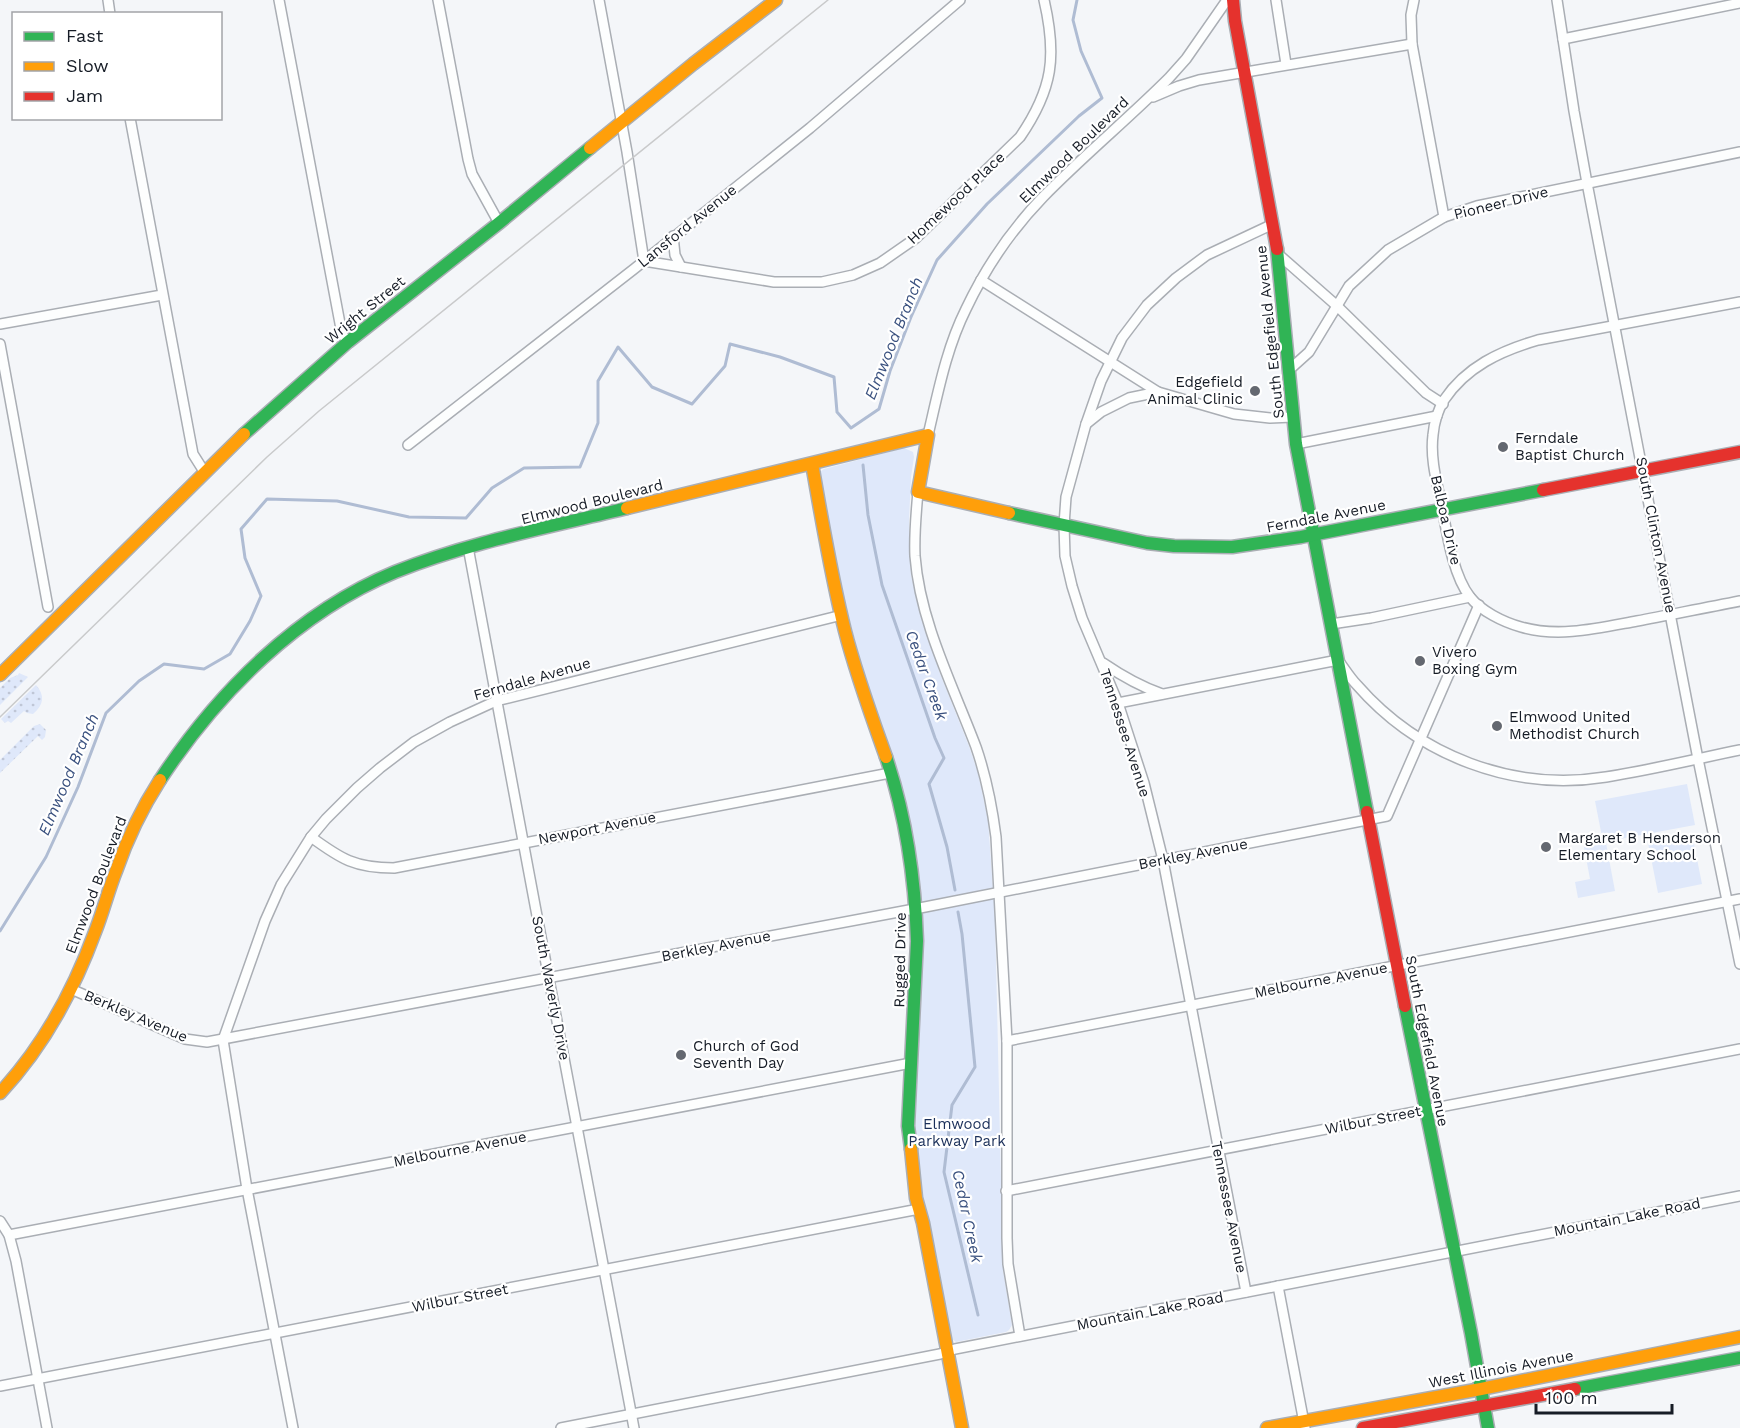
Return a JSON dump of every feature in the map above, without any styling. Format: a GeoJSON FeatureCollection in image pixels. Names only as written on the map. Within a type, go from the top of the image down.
{"type":"FeatureCollection","features":[{"type":"Feature","properties":{"kind":"street"},"geometry":{"type":"LineString","coordinates":[[279,0],[342,334],[348,342]]}},
{"type":"Feature","properties":{"kind":"street"},"geometry":{"type":"LineString","coordinates":[[438,0],[472,174],[499,223]]}},
{"type":"Feature","properties":{"kind":"street"},"geometry":{"type":"LineString","coordinates":[[598,0],[644,261]]}},
{"type":"Feature","properties":{"kind":"street","name":"Wright Street"},"geometry":{"type":"LineString","coordinates":[[0,675],[244,434],[348,342],[775,0]]}},
{"type":"Feature","properties":{"kind":"street","name":"Lansford Avenue"},"geometry":{"type":"LineString","coordinates":[[408,445],[810,128],[960,0]]}},
{"type":"Feature","properties":{"kind":"street","name":"Homewood Place"},"geometry":{"type":"LineString","coordinates":[[644,261],[774,282],[822,282],[853,275],[880,263],[916,238],[1020,137],[1034,117],[1051,71],[1052,48],[1044,0]]}},
{"type":"Feature","properties":{"kind":"street","name":"Elmwood Boulevard"},"geometry":{"type":"LineString","coordinates":[[0,1093],[16,1078],[49,1032],[71,989],[96,931],[122,854],[140,814],[172,759],[209,711],[259,660],[338,601],[370,584],[468,547],[928,435],[945,365],[955,335],[981,280],[1010,237],[1042,198],[1148,99],[1185,59],[1227,0]]}},
{"type":"Feature","properties":{"kind":"street","name":"South Edgefield Avenue"},"geometry":{"type":"LineString","coordinates":[[1233,0],[1278,254],[1296,444],[1488,1428]]}},
{"type":"Feature","properties":{"kind":"street"},"geometry":{"type":"LineString","coordinates":[[1276,0],[1286,64]]}},
{"type":"Feature","properties":{"kind":"street"},"geometry":{"type":"LineString","coordinates":[[1414,0],[1411,15],[1412,44],[1444,217]]}},
{"type":"Feature","properties":{"kind":"street","name":"South Clinton Avenue"},"geometry":{"type":"LineString","coordinates":[[1557,0],[1587,183],[1698,759],[1740,964]]}},
{"type":"Feature","properties":{"kind":"street"},"geometry":{"type":"LineString","coordinates":[[1563,39],[1740,3]]}},
{"type":"Feature","properties":{"kind":"street"},"geometry":{"type":"LineString","coordinates":[[1148,99],[1200,80],[1412,44]]}},
{"type":"Feature","properties":{"kind":"street"},"geometry":{"type":"LineString","coordinates":[[130,120],[193,454],[205,473]]}},
{"type":"Feature","properties":{"kind":"street","name":"Pioneer Drive"},"geometry":{"type":"LineString","coordinates":[[1289,370],[1309,352],[1349,286],[1388,250],[1444,217],[1477,206],[1740,152]]}},
{"type":"Feature","properties":{"kind":"street","name":"Tennessee Avenue"},"geometry":{"type":"LineString","coordinates":[[1246,1292],[1163,860],[1143,783],[1118,703],[1082,618],[1072,586],[1065,556],[1064,525],[1066,497],[1086,424],[1101,381],[1122,338],[1147,305],[1176,278],[1207,255],[1273,224]]}},
{"type":"Feature","properties":{"kind":"street"},"geometry":{"type":"LineString","coordinates":[[673,236],[675,255],[681,267]]}},
{"type":"Feature","properties":{"kind":"street"},"geometry":{"type":"LineString","coordinates":[[1278,254],[1336,305],[1426,393],[1443,404]]}},
{"type":"Feature","properties":{"kind":"street"},"geometry":{"type":"LineString","coordinates":[[981,280],[1158,392],[1234,414],[1270,418],[1293,417]]}},
{"type":"Feature","properties":{"kind":"street"},"geometry":{"type":"LineString","coordinates":[[0,324],[162,295]]}},
{"type":"Feature","properties":{"kind":"street","name":"Balboa Drive"},"geometry":{"type":"LineString","coordinates":[[1479,605],[1470,597],[1462,584],[1452,558],[1433,452],[1432,434],[1437,416],[1455,387],[1485,360],[1512,347],[1538,340],[1740,302]]}},
{"type":"Feature","properties":{"kind":"street"},"geometry":{"type":"LineString","coordinates":[[0,344],[48,607]]}},
{"type":"Feature","properties":{"kind":"street"},"geometry":{"type":"LineString","coordinates":[[1086,424],[1101,412],[1129,398],[1158,392]]}},
{"type":"Feature","properties":{"kind":"street"},"geometry":{"type":"LineString","coordinates":[[1296,444],[1437,416]]}},
{"type":"Feature","properties":{"kind":"street"},"geometry":{"type":"LineString","coordinates":[[928,435],[918,492],[915,526],[915,557],[920,590],[943,667],[976,748],[992,807],[996,837],[1007,1041],[1008,1264],[1020,1336]]}},
{"type":"Feature","properties":{"kind":"street","name":"Ferndale Avenue"},"geometry":{"type":"LineString","coordinates":[[918,492],[1124,539],[1174,546],[1206,547],[1257,544],[1313,535],[1740,452]]}},
{"type":"Feature","properties":{"kind":"street","name":"Rugged Drive"},"geometry":{"type":"LineString","coordinates":[[812,464],[842,615],[863,695],[890,772],[906,839],[916,908],[917,940],[908,1138],[919,1209],[962,1428]]}},
{"type":"Feature","properties":{"kind":"street","name":"South Waverly Drive"},"geometry":{"type":"LineString","coordinates":[[468,547],[634,1428]]}},
{"type":"Feature","properties":{"kind":"street"},"geometry":{"type":"LineString","coordinates":[[1331,624],[1470,597]]}},
{"type":"Feature","properties":{"kind":"street"},"geometry":{"type":"LineString","coordinates":[[1369,820],[1387,816],[1479,605],[1501,619],[1520,627],[1543,632],[1572,632],[1740,601]]}},
{"type":"Feature","properties":{"kind":"street","name":"Ferndale Avenue"},"geometry":{"type":"LineString","coordinates":[[223,1040],[265,921],[281,885],[311,837],[357,788],[414,742],[496,701],[842,615]]}},
{"type":"Feature","properties":{"kind":"street"},"geometry":{"type":"LineString","coordinates":[[1118,703],[1338,660]]}},
{"type":"Feature","properties":{"kind":"street","name":"South Edgefield Avenue"},"geometry":{"type":"LineString","coordinates":[[1338,660],[1357,685],[1385,712],[1420,739]]}},
{"type":"Feature","properties":{"kind":"street"},"geometry":{"type":"LineString","coordinates":[[1102,662],[1124,678],[1164,694]]}},
{"type":"Feature","properties":{"kind":"street"},"geometry":{"type":"LineString","coordinates":[[1420,739],[1463,762],[1497,773],[1534,779],[1568,780],[1605,777],[1740,750]]}},
{"type":"Feature","properties":{"kind":"street","name":"Newport Avenue"},"geometry":{"type":"LineString","coordinates":[[311,837],[334,854],[353,864],[372,868],[394,868],[890,772]]}},
{"type":"Feature","properties":{"kind":"street","name":"Berkley Avenue"},"geometry":{"type":"LineString","coordinates":[[71,989],[185,1039],[207,1042],[223,1040],[1369,820]]}},
{"type":"Feature","properties":{"kind":"street","name":"Melbourne Avenue"},"geometry":{"type":"LineString","coordinates":[[1007,1041],[1740,899]]}},
{"type":"Feature","properties":{"kind":"street"},"geometry":{"type":"LineString","coordinates":[[223,1040],[247,1189],[293,1428]]}},
{"type":"Feature","properties":{"kind":"street","name":"Wilbur Street"},"geometry":{"type":"LineString","coordinates":[[1006,1191],[1740,1049]]}},
{"type":"Feature","properties":{"kind":"street","name":"Melbourne Avenue"},"geometry":{"type":"LineString","coordinates":[[9,1235],[911,1063]]}},
{"type":"Feature","properties":{"kind":"street","name":"Mountain Lake Road"},"geometry":{"type":"LineString","coordinates":[[561,1428],[1740,1196]]}},
{"type":"Feature","properties":{"kind":"street","name":"Wilbur Street"},"geometry":{"type":"LineString","coordinates":[[0,1386],[919,1209]]}},
{"type":"Feature","properties":{"kind":"street"},"geometry":{"type":"LineString","coordinates":[[0,1221],[9,1235],[16,1261],[46,1428]]}},
{"type":"Feature","properties":{"kind":"street"},"geometry":{"type":"LineString","coordinates":[[1278,1286],[1305,1424]]}},
{"type":"Feature","properties":{"kind":"street","name":"West Illinois Avenue"},"geometry":{"type":"LineString","coordinates":[[1267,1428],[1305,1424],[1740,1337]]}},
{"type":"Feature","properties":{"kind":"street"},"geometry":{"type":"LineString","coordinates":[[1646,1355],[1649,1376]]}},
{"type":"Feature","properties":{"kind":"street"},"geometry":{"type":"LineString","coordinates":[[1363,1428],[1740,1358]]}},
{"type":"Feature","properties":{"kind":"green space","name":"Elmwood Parkway Park"},"geometry":{"type":"Polygon","coordinates":[[[904,448],[913,452],[914,457],[909,521],[911,576],[939,671],[978,773],[988,820],[995,916],[1003,1270],[1012,1325],[1006,1332],[956,1342],[950,1337],[918,1177],[914,1136],[914,1069],[922,962],[922,913],[839,580],[819,477],[820,472],[824,469],[904,448]]]}},
{"type":"Feature","properties":{"kind":"green space"},"geometry":{"type":"Polygon","coordinates":[[[19,673],[28,677],[0,705],[0,688],[19,673]]]}},
{"type":"Feature","properties":{"kind":"green space"},"geometry":{"type":"Polygon","coordinates":[[[36,685],[42,696],[37,711],[33,714],[24,711],[11,723],[8,721],[5,723],[1,719],[36,685]]]}},
{"type":"Feature","properties":{"kind":"green space"},"geometry":{"type":"Polygon","coordinates":[[[40,724],[46,730],[45,737],[42,740],[38,736],[0,773],[0,760],[34,726],[40,724]]]}},
{"type":"Feature","properties":{"kind":"green space"},"geometry":{"type":"Polygon","coordinates":[[[1687,784],[1695,825],[1603,842],[1595,801],[1687,784]]]}},
{"type":"Feature","properties":{"kind":"green space"},"geometry":{"type":"Polygon","coordinates":[[[1692,834],[1702,884],[1658,893],[1648,843],[1692,834]]]}},
{"type":"Feature","properties":{"kind":"green space"},"geometry":{"type":"Polygon","coordinates":[[[1606,843],[1615,891],[1578,898],[1575,882],[1590,879],[1584,847],[1606,843]]]}},
{"type":"Feature","properties":{"kind":"waterway","name":"Elmwood Branch"},"geometry":{"type":"LineString","coordinates":[[0,931],[46,857],[78,787],[106,713],[139,681],[164,664],[204,669],[230,654],[250,621],[261,596],[245,558],[241,529],[267,499],[337,501],[409,517],[466,518],[492,488],[524,468],[580,467],[598,423],[598,381],[618,347],[652,387],[692,404],[725,366],[730,344],[780,357],[834,377],[837,412],[851,428],[879,409],[890,371],[911,317],[937,260],[987,204],[1079,116],[1102,98],[1081,51],[1073,20],[1077,0]]}},
{"type":"Feature","properties":{"kind":"waterway","name":"Cedar Creek"},"geometry":{"type":"LineString","coordinates":[[863,465],[868,515],[882,585],[944,758],[929,784],[947,847],[955,890]]}},
{"type":"Feature","properties":{"kind":"waterway","name":"Cedar Creek"},"geometry":{"type":"LineString","coordinates":[[958,912],[975,1067],[952,1105],[944,1172],[978,1315]]}},
{"type":"Feature","properties":{"kind":"tram line"},"geometry":{"type":"LineString","coordinates":[[0,717],[267,457],[319,411],[828,0]]}},
{"type":"Feature","properties":{"kind":"traffic: fast"},"geometry":{"type":"LineString","coordinates":[[244,434],[348,342],[590,148]]}},
{"type":"Feature","properties":{"kind":"traffic: fast"},"geometry":{"type":"LineString","coordinates":[[1277,249],[1296,444],[1367,812]]}},
{"type":"Feature","properties":{"kind":"traffic: fast"},"geometry":{"type":"LineString","coordinates":[[1009,513],[1147,543],[1232,547],[1301,537],[1543,490]]}},
{"type":"Feature","properties":{"kind":"traffic: fast"},"geometry":{"type":"LineString","coordinates":[[160,780],[207,716],[262,658],[325,609],[359,589],[395,572],[452,552],[627,508]]}},
{"type":"Feature","properties":{"kind":"traffic: fast"},"geometry":{"type":"LineString","coordinates":[[886,757],[904,825],[912,871],[916,918],[917,941],[908,1126],[911,1149]]}},
{"type":"Feature","properties":{"kind":"traffic: fast"},"geometry":{"type":"LineString","coordinates":[[1405,1006],[1488,1428]]}},
{"type":"Feature","properties":{"kind":"traffic: fast"},"geometry":{"type":"LineString","coordinates":[[1575,1389],[1740,1358]]}},
{"type":"Feature","properties":{"kind":"traffic: slow"},"geometry":{"type":"LineString","coordinates":[[590,148],[776,0]]}},
{"type":"Feature","properties":{"kind":"traffic: slow"},"geometry":{"type":"LineString","coordinates":[[0,675],[244,434]]}},
{"type":"Feature","properties":{"kind":"traffic: slow"},"geometry":{"type":"LineString","coordinates":[[627,508],[928,435],[918,492],[1009,513]]}},
{"type":"Feature","properties":{"kind":"traffic: slow"},"geometry":{"type":"LineString","coordinates":[[812,464],[845,631],[886,757]]}},
{"type":"Feature","properties":{"kind":"traffic: slow"},"geometry":{"type":"LineString","coordinates":[[0,1093],[44,1037],[67,997],[98,924],[125,847],[160,780]]}},
{"type":"Feature","properties":{"kind":"traffic: slow"},"geometry":{"type":"LineString","coordinates":[[911,1149],[916,1198],[923,1223],[962,1428]]}},
{"type":"Feature","properties":{"kind":"traffic: slow"},"geometry":{"type":"LineString","coordinates":[[1267,1428],[1481,1389],[1740,1337]]}},
{"type":"Feature","properties":{"kind":"traffic: jam"},"geometry":{"type":"LineString","coordinates":[[1233,0],[1277,249]]}},
{"type":"Feature","properties":{"kind":"traffic: jam"},"geometry":{"type":"LineString","coordinates":[[1543,490],[1740,452]]}},
{"type":"Feature","properties":{"kind":"traffic: jam"},"geometry":{"type":"LineString","coordinates":[[1367,812],[1405,1006]]}},
{"type":"Feature","properties":{"kind":"traffic: jam"},"geometry":{"type":"LineString","coordinates":[[1363,1428],[1575,1389]]}},
{"type":"Feature","properties":{"kind":"place","name":"Edgefield Animal Clinic"},"geometry":{"type":"Point","coordinates":[1255,391]}},
{"type":"Feature","properties":{"kind":"place","name":"Ferndale Baptist Church"},"geometry":{"type":"Point","coordinates":[1503,447]}},
{"type":"Feature","properties":{"kind":"place","name":"Vivero Boxing Gym"},"geometry":{"type":"Point","coordinates":[1420,661]}},
{"type":"Feature","properties":{"kind":"place","name":"Elmwood United Methodist Church"},"geometry":{"type":"Point","coordinates":[1497,726]}},
{"type":"Feature","properties":{"kind":"place","name":"Margaret B Henderson Elementary School"},"geometry":{"type":"Point","coordinates":[1546,847]}},
{"type":"Feature","properties":{"kind":"place","name":"Church of God Seventh Day"},"geometry":{"type":"Point","coordinates":[681,1055]}}]}
